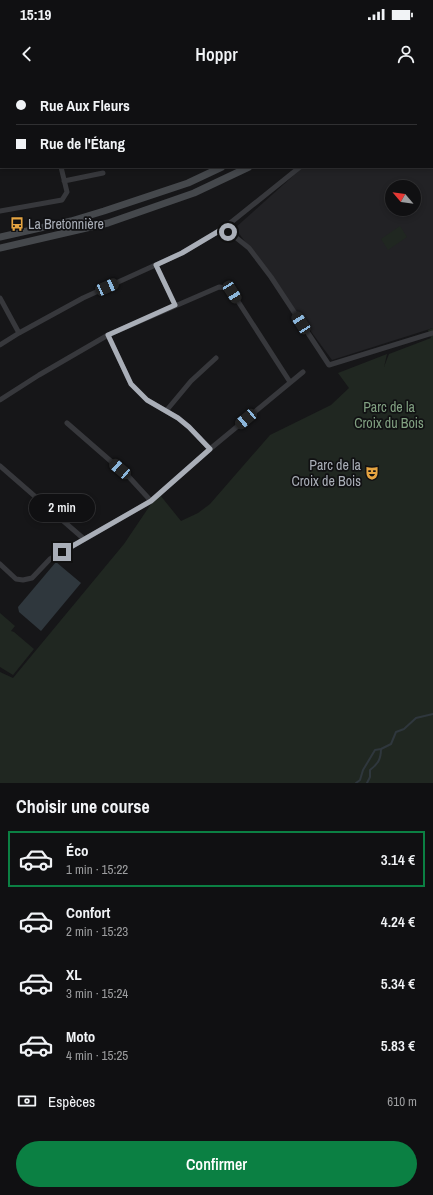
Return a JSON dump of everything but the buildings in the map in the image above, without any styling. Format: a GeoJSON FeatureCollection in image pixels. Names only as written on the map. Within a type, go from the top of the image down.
{"type":"FeatureCollection","features":[{"type":"Feature","properties":{"kind":"main road"},"geometry":{"type":"LineString","coordinates":[[0,237],[97,213],[188,183],[220,168]]}},
{"type":"Feature","properties":{"kind":"main road"},"geometry":{"type":"LineString","coordinates":[[0,248],[108,223],[194,193],[247,168]]}},
{"type":"Feature","properties":{"kind":"street"},"geometry":{"type":"LineString","coordinates":[[0,211],[62,200],[67,192],[61,168]]}},
{"type":"Feature","properties":{"kind":"street"},"geometry":{"type":"LineString","coordinates":[[0,346],[19,333],[83,298],[182,253],[224,228],[299,168]]}},
{"type":"Feature","properties":{"kind":"street"},"geometry":{"type":"LineString","coordinates":[[64,181],[103,173]]}},
{"type":"Feature","properties":{"kind":"street"},"geometry":{"type":"LineString","coordinates":[[224,228],[249,248],[271,276],[329,365],[433,333]]}},
{"type":"Feature","properties":{"kind":"street"},"geometry":{"type":"LineString","coordinates":[[156,265],[175,305]]}},
{"type":"Feature","properties":{"kind":"street"},"geometry":{"type":"LineString","coordinates":[[0,400],[39,374],[108,335],[219,287],[227,288],[232,292],[290,382]]}},
{"type":"Feature","properties":{"kind":"street"},"geometry":{"type":"LineString","coordinates":[[0,298],[19,333]]}},
{"type":"Feature","properties":{"kind":"street"},"geometry":{"type":"LineString","coordinates":[[108,335],[131,384],[147,400],[189,427],[210,449]]}},
{"type":"Feature","properties":{"kind":"street"},"geometry":{"type":"LineString","coordinates":[[166,411],[191,381],[216,358]]}},
{"type":"Feature","properties":{"kind":"street"},"geometry":{"type":"LineString","coordinates":[[0,564],[16,578],[23,580],[32,578],[50,559],[151,501],[210,449],[303,372]]}},
{"type":"Feature","properties":{"kind":"street"},"geometry":{"type":"LineString","coordinates":[[67,423],[129,477],[151,501]]}},
{"type":"Feature","properties":{"kind":"street"},"geometry":{"type":"LineString","coordinates":[[0,466],[84,539]]}},
{"type":"Feature","properties":{"kind":"shaded area"},"geometry":{"type":"Polygon","coordinates":[[[302,168],[433,168],[433,328],[332,360],[235,228],[302,168]]]}},
{"type":"Feature","properties":{"kind":"shaded area"},"geometry":{"type":"Polygon","coordinates":[[[56,562],[81,583],[41,631],[19,612],[18,607],[56,562]]]}},
{"type":"Feature","properties":{"kind":"green space"},"geometry":{"type":"Polygon","coordinates":[[[400,226],[407,237],[388,250],[381,239],[400,226]]]}},
{"type":"Feature","properties":{"kind":"green space","name":"Parc de la Croix du Bois"},"geometry":{"type":"Polygon","coordinates":[[[433,328],[433,783],[0,783],[0,672],[13,678],[124,544],[151,504],[160,495],[181,521],[198,513],[210,504],[270,435],[331,405],[349,388],[338,373],[387,354],[384,367],[389,354],[431,338],[428,330],[433,328]]]}},
{"type":"Feature","properties":{"kind":"green space"},"geometry":{"type":"Polygon","coordinates":[[[0,613],[15,626],[11,631],[34,649],[13,675],[0,667],[0,613]]]}},
{"type":"Feature","properties":{"kind":"waterway"},"geometry":{"type":"LineString","coordinates":[[367,783],[370,777],[370,770],[375,766],[380,758],[381,749],[391,744],[396,732],[404,729],[416,718],[433,714]]}},
{"type":"Feature","properties":{"kind":"waterway"},"geometry":{"type":"LineString","coordinates":[[356,783],[360,780],[363,770],[375,750],[381,749]]}},
{"type":"Feature","properties":{"kind":"place","name":"La Bretonnière"},"geometry":{"type":"Point","coordinates":[17,224]}},
{"type":"Feature","properties":{"kind":"place","name":"Parc de la Croix de Bois"},"geometry":{"type":"Point","coordinates":[372,473]}},
{"type":"Feature","properties":{"kind":"route"},"geometry":{"type":"LineString","coordinates":[[62,552],[151,501],[210,449],[189,427],[178,418],[147,400],[131,384],[108,335],[175,305],[156,265],[182,253],[224,228],[228,232]]}}]}
